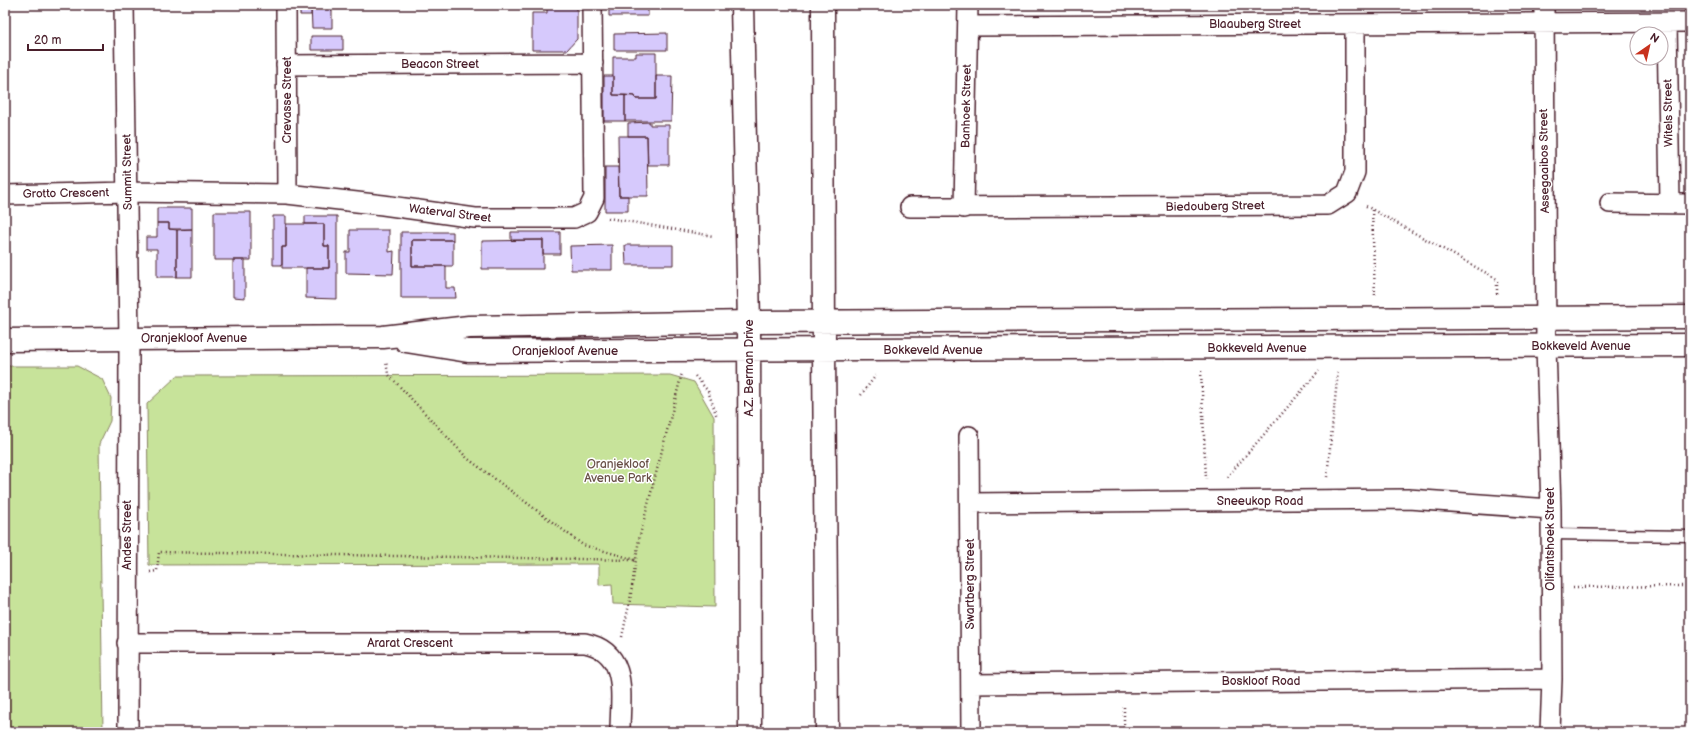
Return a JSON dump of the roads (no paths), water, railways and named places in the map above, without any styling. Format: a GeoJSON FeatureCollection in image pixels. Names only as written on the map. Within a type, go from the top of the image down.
{"type":"FeatureCollection","features":[{"type":"Feature","properties":{"kind":"street","name":"Summit Street"},"geometry":{"type":"LineString","coordinates":[[124,5],[129,339]]}},
{"type":"Feature","properties":{"kind":"street","name":"Crevasse Street"},"geometry":{"type":"LineString","coordinates":[[286,5],[287,194]]}},
{"type":"Feature","properties":{"kind":"street"},"geometry":{"type":"LineString","coordinates":[[592,5],[593,63]]}},
{"type":"Feature","properties":{"kind":"street","name":"A.Z. Berman Drive"},"geometry":{"type":"LineString","coordinates":[[742,5],[749,322],[750,732]]}},
{"type":"Feature","properties":{"kind":"street"},"geometry":{"type":"LineString","coordinates":[[823,5],[827,732]]}},
{"type":"Feature","properties":{"kind":"street","name":"Banhoek Street"},"geometry":{"type":"LineString","coordinates":[[964,208],[968,5]]}},
{"type":"Feature","properties":{"kind":"street","name":"Blaauberg Street"},"geometry":{"type":"LineString","coordinates":[[968,26],[1355,24],[1543,14],[1667,23],[1690,22]]}},
{"type":"Feature","properties":{"kind":"street","name":"Assegaaibos Street"},"geometry":{"type":"LineString","coordinates":[[1543,14],[1546,346]]}},
{"type":"Feature","properties":{"kind":"street","name":"Witels Street"},"geometry":{"type":"LineString","coordinates":[[1667,23],[1670,203]]}},
{"type":"Feature","properties":{"kind":"street","name":"Biedouberg Street"},"geometry":{"type":"LineString","coordinates":[[910,207],[964,208],[1328,205],[1347,193],[1355,172],[1355,24]]}},
{"type":"Feature","properties":{"kind":"street","name":"Waterval Street"},"geometry":{"type":"LineString","coordinates":[[127,192],[287,194],[383,205],[475,218],[574,218],[587,212],[594,198],[593,63]]}},
{"type":"Feature","properties":{"kind":"street","name":"Beacon Street"},"geometry":{"type":"LineString","coordinates":[[286,65],[593,63]]}},
{"type":"Feature","properties":{"kind":"street","name":"Grotto Crescent"},"geometry":{"type":"LineString","coordinates":[[5,195],[127,192]]}},
{"type":"Feature","properties":{"kind":"street"},"geometry":{"type":"LineString","coordinates":[[1610,202],[1690,204]]}},
{"type":"Feature","properties":{"kind":"street"},"geometry":{"type":"LineString","coordinates":[[824,322],[1690,317]]}},
{"type":"Feature","properties":{"kind":"street","name":"Oranjekloof Avenue"},"geometry":{"type":"LineString","coordinates":[[5,340],[383,338],[469,327],[824,322]]}},
{"type":"Feature","properties":{"kind":"street","name":"Oranjekloof Avenue"},"geometry":{"type":"LineString","coordinates":[[383,338],[468,352],[748,350]]}},
{"type":"Feature","properties":{"kind":"street","name":"Andes Street"},"geometry":{"type":"LineString","coordinates":[[128,732],[127,572],[129,339]]}},
{"type":"Feature","properties":{"kind":"street","name":"Bokkeveld Avenue"},"geometry":{"type":"LineString","coordinates":[[748,350],[1690,345]]}},
{"type":"Feature","properties":{"kind":"street","name":"Olifantshoek Street"},"geometry":{"type":"LineString","coordinates":[[1546,346],[1552,679],[1550,732]]}},
{"type":"Feature","properties":{"kind":"street","name":"Swartberg Street"},"geometry":{"type":"LineString","coordinates":[[969,436],[971,732]]}},
{"type":"Feature","properties":{"kind":"street","name":"Sneeukop Road"},"geometry":{"type":"LineString","coordinates":[[970,503],[1408,499],[1550,509]]}},
{"type":"Feature","properties":{"kind":"street","name":"Ararat Crescent"},"geometry":{"type":"LineString","coordinates":[[127,643],[585,643],[598,646],[608,653],[616,662],[619,676],[620,732]]}},
{"type":"Feature","properties":{"kind":"street","name":"Boskloof Road"},"geometry":{"type":"LineString","coordinates":[[971,684],[1552,679]]}},
{"type":"Feature","properties":{"kind":"lane"},"geometry":{"type":"LineString","coordinates":[[1550,534],[1690,536]]}},
{"type":"Feature","properties":{"kind":"park label","name":"Oranjekloof Avenue Park"},"geometry":{"type":"Point","coordinates":[618,471]}}]}
